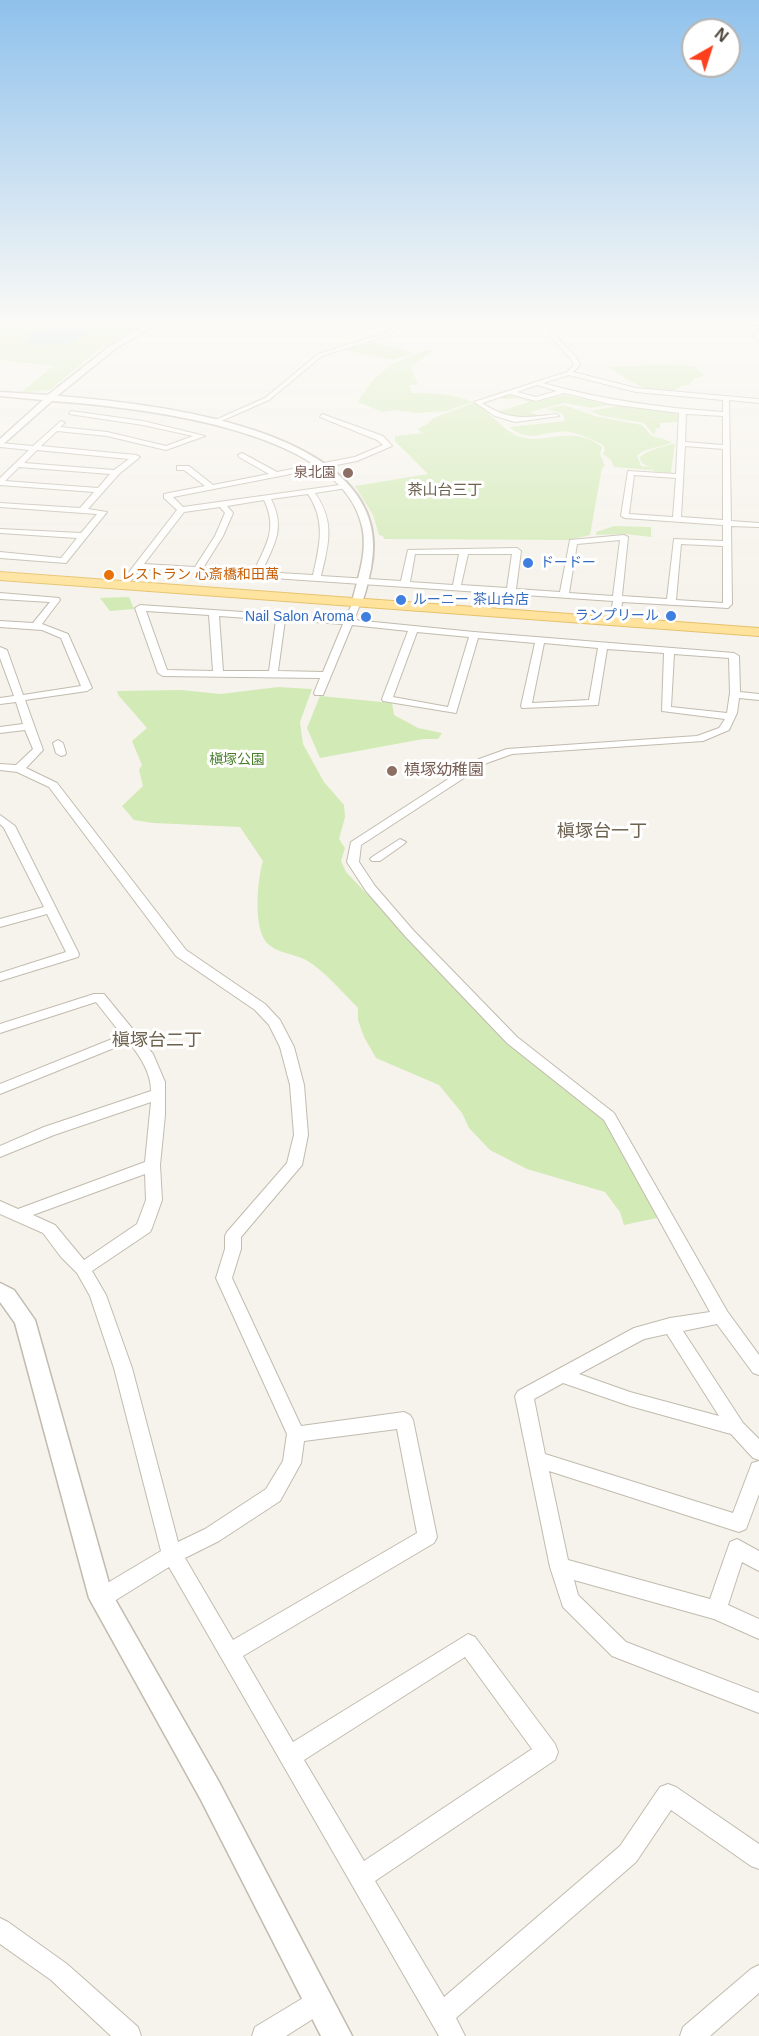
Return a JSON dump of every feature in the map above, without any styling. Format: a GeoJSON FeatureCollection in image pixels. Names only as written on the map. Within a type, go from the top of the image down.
{"type":"FeatureCollection","features":[{"type":"Feature","properties":{"kind":"main road"},"geometry":{"type":"LineString","coordinates":[[0,576],[759,632]]}},
{"type":"Feature","properties":{"kind":"street"},"geometry":{"type":"LineString","coordinates":[[0,445],[29,417]]}},
{"type":"Feature","properties":{"kind":"street"},"geometry":{"type":"LineString","coordinates":[[0,483],[67,417]]}},
{"type":"Feature","properties":{"kind":"street"},"geometry":{"type":"LineString","coordinates":[[55,429],[107,434],[166,448],[201,436],[143,423],[100,417]]}},
{"type":"Feature","properties":{"kind":"street"},"geometry":{"type":"LineString","coordinates":[[198,417],[217,421],[270,439],[321,466],[356,500],[367,525],[368,553],[357,602],[319,693]]}},
{"type":"Feature","properties":{"kind":"street"},"geometry":{"type":"LineString","coordinates":[[217,421],[226,417]]}},
{"type":"Feature","properties":{"kind":"street"},"geometry":{"type":"LineString","coordinates":[[181,510],[166,496],[357,459],[388,445],[380,438],[325,417]]}},
{"type":"Feature","properties":{"kind":"street"},"geometry":{"type":"LineString","coordinates":[[501,417],[512,421],[547,417]]}},
{"type":"Feature","properties":{"kind":"street"},"geometry":{"type":"LineString","coordinates":[[677,519],[683,417]]}},
{"type":"Feature","properties":{"kind":"street"},"geometry":{"type":"LineString","coordinates":[[139,566],[718,607],[728,604],[727,417]]}},
{"type":"Feature","properties":{"kind":"street"},"geometry":{"type":"LineString","coordinates":[[682,444],[726,447]]}},
{"type":"Feature","properties":{"kind":"street"},"geometry":{"type":"LineString","coordinates":[[0,445],[136,457],[116,472],[82,511]]}},
{"type":"Feature","properties":{"kind":"street"},"geometry":{"type":"LineString","coordinates":[[242,455],[276,475]]}},
{"type":"Feature","properties":{"kind":"street"},"geometry":{"type":"LineString","coordinates":[[18,465],[116,472]]}},
{"type":"Feature","properties":{"kind":"street"},"geometry":{"type":"LineString","coordinates":[[180,468],[186,468],[211,487]]}},
{"type":"Feature","properties":{"kind":"street"},"geometry":{"type":"LineString","coordinates":[[679,476],[631,473],[625,516],[759,525]]}},
{"type":"Feature","properties":{"kind":"street"},"geometry":{"type":"LineString","coordinates":[[0,483],[99,490]]}},
{"type":"Feature","properties":{"kind":"street"},"geometry":{"type":"LineString","coordinates":[[123,585],[181,510],[344,486]]}},
{"type":"Feature","properties":{"kind":"street"},"geometry":{"type":"LineString","coordinates":[[310,491],[325,516],[326,532],[316,579]]}},
{"type":"Feature","properties":{"kind":"street"},"geometry":{"type":"LineString","coordinates":[[257,574],[277,526],[275,513],[266,497]]}},
{"type":"Feature","properties":{"kind":"street"},"geometry":{"type":"LineString","coordinates":[[197,570],[226,522],[229,513],[222,504]]}},
{"type":"Feature","properties":{"kind":"street"},"geometry":{"type":"LineString","coordinates":[[0,505],[103,512],[63,561],[0,555]]}},
{"type":"Feature","properties":{"kind":"street"},"geometry":{"type":"LineString","coordinates":[[0,531],[83,536]]}},
{"type":"Feature","properties":{"kind":"street"},"geometry":{"type":"LineString","coordinates":[[564,595],[573,542],[623,537],[615,621]]}},
{"type":"Feature","properties":{"kind":"street"},"geometry":{"type":"LineString","coordinates":[[671,603],[677,541],[728,544]]}},
{"type":"Feature","properties":{"kind":"street"},"geometry":{"type":"LineString","coordinates":[[405,585],[411,552],[517,551],[511,592]]}},
{"type":"Feature","properties":{"kind":"street"},"geometry":{"type":"LineString","coordinates":[[456,588],[464,552]]}},
{"type":"Feature","properties":{"kind":"street"},"geometry":{"type":"LineString","coordinates":[[0,596],[56,600],[35,627]]}},
{"type":"Feature","properties":{"kind":"street"},"geometry":{"type":"LineString","coordinates":[[326,675],[163,673],[140,608],[214,615],[350,622],[474,635],[734,656],[735,695],[724,730],[699,739],[511,751],[483,761],[372,831],[355,844],[353,862],[370,888],[409,933],[512,1040],[609,1117],[721,1316],[759,1368]]}},
{"type":"Feature","properties":{"kind":"street"},"geometry":{"type":"LineString","coordinates":[[214,615],[218,674]]}},
{"type":"Feature","properties":{"kind":"street"},"geometry":{"type":"LineString","coordinates":[[273,675],[280,619]]}},
{"type":"Feature","properties":{"kind":"street"},"geometry":{"type":"LineString","coordinates":[[0,624],[50,629],[65,636],[87,688],[0,701]]}},
{"type":"Feature","properties":{"kind":"street"},"geometry":{"type":"LineString","coordinates":[[413,629],[387,699],[452,711],[474,635]]}},
{"type":"Feature","properties":{"kind":"street"},"geometry":{"type":"LineString","coordinates":[[540,640],[526,706],[594,703],[603,646]]}},
{"type":"Feature","properties":{"kind":"street"},"geometry":{"type":"LineString","coordinates":[[0,650],[2,650],[4,672],[19,699],[38,750],[19,769]]}},
{"type":"Feature","properties":{"kind":"street"},"geometry":{"type":"LineString","coordinates":[[669,651],[666,709],[730,716]]}},
{"type":"Feature","properties":{"kind":"street"},"geometry":{"type":"LineString","coordinates":[[735,695],[759,697]]}},
{"type":"Feature","properties":{"kind":"street"},"geometry":{"type":"LineString","coordinates":[[0,730],[29,726]]}},
{"type":"Feature","properties":{"kind":"street"},"geometry":{"type":"LineString","coordinates":[[0,767],[19,769],[53,784],[180,952],[260,1007],[275,1023],[287,1047],[297,1085],[301,1135],[294,1165],[233,1236],[233,1248],[224,1278],[296,1434],[292,1463],[273,1495],[212,1535],[172,1555],[101,1598]]}},
{"type":"Feature","properties":{"kind":"street"},"geometry":{"type":"LineString","coordinates":[[0,818],[9,826],[74,954],[0,977]]}},
{"type":"Feature","properties":{"kind":"street"},"geometry":{"type":"LineString","coordinates":[[376,859],[400,842]]}},
{"type":"Feature","properties":{"kind":"street"},"geometry":{"type":"LineString","coordinates":[[0,923],[52,909]]}},
{"type":"Feature","properties":{"kind":"street"},"geometry":{"type":"LineString","coordinates":[[0,1029],[99,998],[148,1057],[158,1082],[155,1149],[152,1165],[154,1200],[144,1228],[83,1269]]}},
{"type":"Feature","properties":{"kind":"street"},"geometry":{"type":"LineString","coordinates":[[0,1089],[132,1036]]}},
{"type":"Feature","properties":{"kind":"street"},"geometry":{"type":"LineString","coordinates":[[0,1152],[49,1131],[158,1094]]}},
{"type":"Feature","properties":{"kind":"street"},"geometry":{"type":"LineString","coordinates":[[18,1215],[152,1165]]}},
{"type":"Feature","properties":{"kind":"street"},"geometry":{"type":"LineString","coordinates":[[0,1207],[49,1229],[67,1253],[83,1269],[98,1295],[123,1368],[172,1555],[362,1876],[453,2036]]}},
{"type":"Feature","properties":{"kind":"street"},"geometry":{"type":"LineString","coordinates":[[0,1291],[7,1296],[25,1320],[101,1598],[210,1791],[337,2036]]}},
{"type":"Feature","properties":{"kind":"street"},"geometry":{"type":"LineString","coordinates":[[721,1316],[640,1333],[524,1396],[560,1567],[570,1600],[619,1649],[759,1703]]}},
{"type":"Feature","properties":{"kind":"street"},"geometry":{"type":"LineString","coordinates":[[670,1325],[737,1428],[759,1452]]}},
{"type":"Feature","properties":{"kind":"street"},"geometry":{"type":"LineString","coordinates":[[562,1376],[630,1399],[737,1428]]}},
{"type":"Feature","properties":{"kind":"street"},"geometry":{"type":"LineString","coordinates":[[231,1652],[428,1537],[404,1420],[296,1434]]}},
{"type":"Feature","properties":{"kind":"street"},"geometry":{"type":"LineString","coordinates":[[537,1459],[739,1523]]}},
{"type":"Feature","properties":{"kind":"street"},"geometry":{"type":"LineString","coordinates":[[716,1610],[737,1548],[739,1523],[759,1469]]}},
{"type":"Feature","properties":{"kind":"street"},"geometry":{"type":"LineString","coordinates":[[737,1548],[759,1562]]}},
{"type":"Feature","properties":{"kind":"street"},"geometry":{"type":"LineString","coordinates":[[560,1567],[716,1610],[759,1629]]}},
{"type":"Feature","properties":{"kind":"street"},"geometry":{"type":"LineString","coordinates":[[291,1756],[468,1644],[547,1752],[362,1876]]}},
{"type":"Feature","properties":{"kind":"street"},"geometry":{"type":"LineString","coordinates":[[441,2015],[628,1854],[668,1795],[759,1858]]}},
{"type":"Feature","properties":{"kind":"street"},"geometry":{"type":"LineString","coordinates":[[0,1930],[59,1972],[129,2036]]}},
{"type":"Feature","properties":{"kind":"street"},"geometry":{"type":"LineString","coordinates":[[692,2036],[759,1977]]}},
{"type":"Feature","properties":{"kind":"street"},"geometry":{"type":"LineString","coordinates":[[264,2036],[318,2001]]}},
{"type":"Feature","properties":{"kind":"green space"},"geometry":{"type":"Polygon","coordinates":[[[492,417],[515,435],[525,438],[579,436],[602,447],[600,454],[605,466],[602,468],[590,535],[569,540],[384,539],[379,535],[373,515],[355,486],[428,474],[395,441],[395,436],[423,433],[417,429],[434,418],[492,417]]]}},
{"type":"Feature","properties":{"kind":"green space"},"geometry":{"type":"Polygon","coordinates":[[[564,417],[600,417],[642,425],[652,436],[672,442],[640,453],[637,456],[641,466],[650,467],[643,464],[639,458],[642,455],[675,443],[671,473],[652,471],[653,468],[651,470],[614,467],[611,460],[603,454],[605,449],[602,444],[574,433],[561,432],[533,436],[525,435],[509,427],[565,421],[564,417]]]}},
{"type":"Feature","properties":{"kind":"green space"},"geometry":{"type":"Polygon","coordinates":[[[609,417],[678,417],[678,422],[660,423],[660,429],[656,428],[655,434],[644,423],[609,417]]]}},
{"type":"Feature","properties":{"kind":"green space"},"geometry":{"type":"Polygon","coordinates":[[[614,526],[651,527],[651,537],[626,534],[596,535],[596,532],[614,526]]]}},
{"type":"Feature","properties":{"kind":"green space"},"geometry":{"type":"Polygon","coordinates":[[[129,597],[134,609],[110,611],[100,598],[129,597]]]}},
{"type":"Feature","properties":{"kind":"green space","name":"槇塚公園"},"geometry":{"type":"Polygon","coordinates":[[[278,687],[312,689],[300,722],[303,744],[324,782],[344,805],[345,817],[339,839],[345,848],[341,861],[346,872],[514,1049],[563,1084],[598,1114],[622,1147],[657,1218],[624,1225],[620,1212],[605,1192],[527,1169],[490,1150],[469,1128],[462,1113],[439,1085],[376,1058],[364,1037],[358,1020],[358,1008],[327,976],[306,960],[275,949],[267,943],[258,915],[259,880],[263,861],[240,827],[134,820],[122,806],[143,786],[139,770],[142,765],[132,741],[147,728],[117,691],[181,690],[221,694],[278,687]]]}},
{"type":"Feature","properties":{"kind":"green space"},"geometry":{"type":"Polygon","coordinates":[[[320,696],[392,703],[394,715],[418,728],[442,733],[438,739],[423,739],[320,758],[307,728],[320,696]]]}},
{"type":"Feature","properties":{"kind":"place","name":"泉北園"},"geometry":{"type":"Point","coordinates":[348,473]}},
{"type":"Feature","properties":{"kind":"place","name":"ドードー"},"geometry":{"type":"Point","coordinates":[528,563]}},
{"type":"Feature","properties":{"kind":"place","name":"レストラン 心斎橋和田萬"},"geometry":{"type":"Point","coordinates":[109,575]}},
{"type":"Feature","properties":{"kind":"place","name":"ルーニー 茶山台店"},"geometry":{"type":"Point","coordinates":[401,600]}},
{"type":"Feature","properties":{"kind":"place","name":"ランプリール"},"geometry":{"type":"Point","coordinates":[671,616]}},
{"type":"Feature","properties":{"kind":"place","name":"Nail Salon Aroma"},"geometry":{"type":"Point","coordinates":[366,617]}},
{"type":"Feature","properties":{"kind":"place","name":"槙塚幼稚園"},"geometry":{"type":"Point","coordinates":[392,771]}},
{"type":"Feature","properties":{"kind":"district","name":"茶山台三丁"},"geometry":{"type":"Point","coordinates":[445,491]}},
{"type":"Feature","properties":{"kind":"district","name":"槇塚台一丁"},"geometry":{"type":"Point","coordinates":[602,832]}},
{"type":"Feature","properties":{"kind":"district","name":"槇塚台二丁"},"geometry":{"type":"Point","coordinates":[157,1041]}}]}
